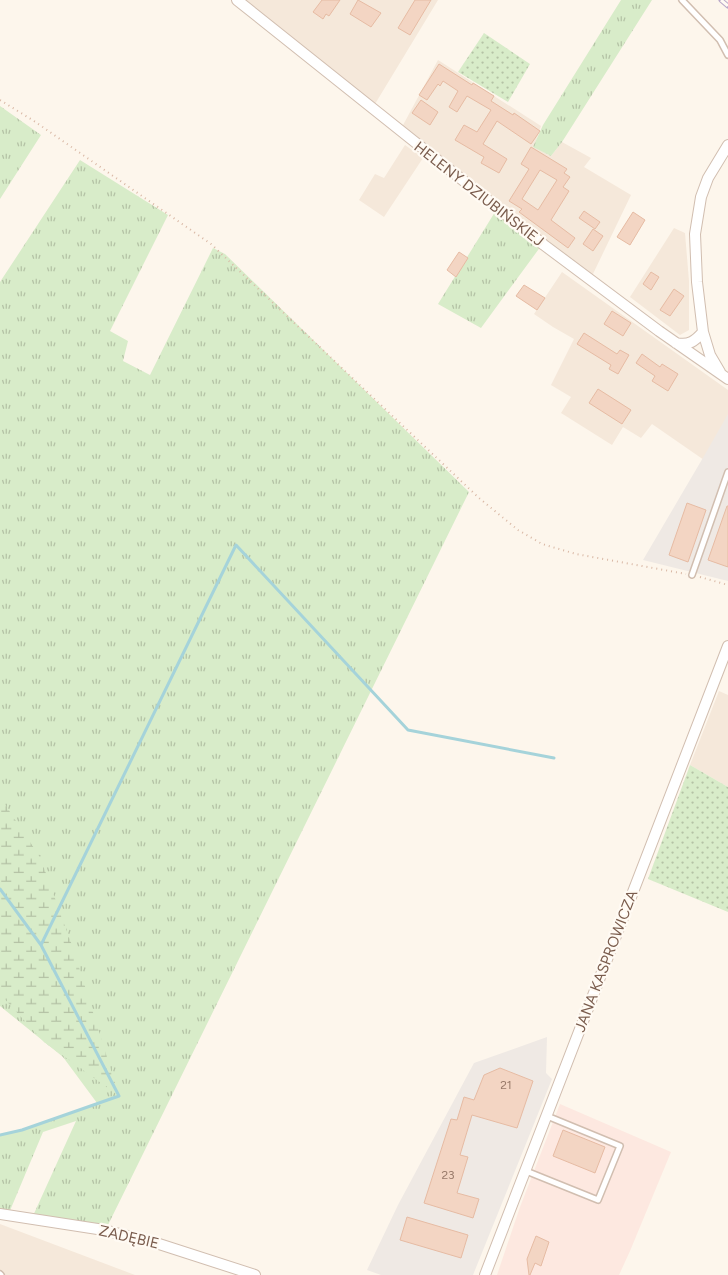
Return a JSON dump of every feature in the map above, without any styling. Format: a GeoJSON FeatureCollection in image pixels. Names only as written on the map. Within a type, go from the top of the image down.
{"type":"FeatureCollection","features":[{"type":"Feature","properties":{"kind":"street","name":"HELENY DZIUBIŃSKIEJ"},"geometry":{"type":"LineString","coordinates":[[237,0],[510,219],[676,343],[724,376]]}},
{"type":"Feature","properties":{"kind":"street"},"geometry":{"type":"LineString","coordinates":[[724,376],[710,355],[703,332],[695,255],[697,214],[700,197],[708,178],[728,145]]}},
{"type":"Feature","properties":{"kind":"street"},"geometry":{"type":"LineString","coordinates":[[676,343],[691,343],[703,332]]}},
{"type":"Feature","properties":{"kind":"street","name":"JANA KASPROWICZA"},"geometry":{"type":"LineString","coordinates":[[485,1275],[728,646]]}},
{"type":"Feature","properties":{"kind":"street","name":"ZADĘBIE"},"geometry":{"type":"LineString","coordinates":[[0,1214],[113,1232],[156,1243],[256,1275]]}},
{"type":"Feature","properties":{"kind":"lane"},"geometry":{"type":"LineString","coordinates":[[682,0],[720,40],[728,55]]}},
{"type":"Feature","properties":{"kind":"lane"},"geometry":{"type":"LineString","coordinates":[[692,575],[728,472]]}},
{"type":"Feature","properties":{"kind":"lane"},"geometry":{"type":"LineString","coordinates":[[526,1170],[598,1200],[620,1146],[547,1116]]}},
{"type":"Feature","properties":{"kind":"path"},"geometry":{"type":"LineString","coordinates":[[0,100],[34,121],[211,244],[479,498],[518,530],[542,544],[576,554],[692,575],[728,585]]}},
{"type":"Feature","properties":{"kind":"shaded area"},"geometry":{"type":"Polygon","coordinates":[[[246,0],[438,0],[375,104],[246,0]]]}},
{"type":"Feature","properties":{"kind":"shaded area"},"geometry":{"type":"Polygon","coordinates":[[[438,60],[541,126],[534,147],[551,156],[562,142],[591,158],[584,167],[631,195],[592,276],[402,127],[438,60]]]}},
{"type":"Feature","properties":{"kind":"shaded area"},"geometry":{"type":"Polygon","coordinates":[[[405,145],[423,158],[384,217],[359,200],[375,174],[384,178],[405,145]]]}},
{"type":"Feature","properties":{"kind":"shaded area"},"geometry":{"type":"Polygon","coordinates":[[[674,228],[685,233],[689,281],[689,330],[680,335],[630,297],[674,228]]]}},
{"type":"Feature","properties":{"kind":"shaded area"},"geometry":{"type":"Polygon","coordinates":[[[562,272],[728,390],[728,415],[704,460],[652,424],[641,438],[623,427],[612,445],[561,413],[571,397],[551,385],[574,339],[534,314],[562,272]]]}},
{"type":"Feature","properties":{"kind":"shaded area"},"geometry":{"type":"Polygon","coordinates":[[[728,414],[728,581],[643,560],[704,456],[728,414]]]}},
{"type":"Feature","properties":{"kind":"shaded area"},"geometry":{"type":"Polygon","coordinates":[[[719,691],[728,695],[728,787],[690,765],[719,691]]]}},
{"type":"Feature","properties":{"kind":"shaded area"},"geometry":{"type":"Polygon","coordinates":[[[547,1037],[546,1073],[552,1079],[473,1275],[381,1275],[367,1270],[398,1205],[474,1063],[547,1037]]]}},
{"type":"Feature","properties":{"kind":"shaded area"},"geometry":{"type":"Polygon","coordinates":[[[560,1104],[671,1152],[619,1275],[497,1275],[520,1207],[560,1104]]]}},
{"type":"Feature","properties":{"kind":"shaded area"},"geometry":{"type":"Polygon","coordinates":[[[0,1224],[135,1275],[0,1275],[0,1224]]]}},
{"type":"Feature","properties":{"kind":"green space"},"geometry":{"type":"Polygon","coordinates":[[[621,0],[652,0],[562,142],[551,156],[533,147],[543,125],[621,0]]]}},
{"type":"Feature","properties":{"kind":"green space"},"geometry":{"type":"Polygon","coordinates":[[[484,33],[530,64],[508,102],[458,72],[484,33]]]}},
{"type":"Feature","properties":{"kind":"green space"},"geometry":{"type":"Polygon","coordinates":[[[0,106],[41,135],[0,199],[0,106]]]}},
{"type":"Feature","properties":{"kind":"green space"},"geometry":{"type":"Polygon","coordinates":[[[80,160],[168,215],[110,331],[128,341],[123,361],[150,375],[213,248],[225,254],[469,492],[107,1227],[32,1218],[76,1121],[43,1132],[9,1213],[0,1211],[0,1135],[22,1130],[97,1103],[63,1057],[0,1006],[0,282],[80,160]]]}},
{"type":"Feature","properties":{"kind":"green space"},"geometry":{"type":"Polygon","coordinates":[[[495,212],[541,246],[481,328],[438,304],[495,212]]]}},
{"type":"Feature","properties":{"kind":"green space"},"geometry":{"type":"Polygon","coordinates":[[[690,765],[728,787],[728,912],[648,879],[690,765]]]}},
{"type":"Feature","properties":{"kind":"green space"},"geometry":{"type":"Polygon","coordinates":[[[0,797],[40,857],[73,948],[119,1096],[44,1042],[0,994],[0,797]]]}},
{"type":"Feature","properties":{"kind":"building"},"geometry":{"type":"Polygon","coordinates":[[[322,0],[340,0],[329,16],[326,14],[323,19],[313,12],[322,0]]]}},
{"type":"Feature","properties":{"kind":"building"},"geometry":{"type":"Polygon","coordinates":[[[358,0],[381,13],[371,27],[350,14],[358,0]]]}},
{"type":"Feature","properties":{"kind":"building"},"geometry":{"type":"Polygon","coordinates":[[[415,0],[431,0],[410,35],[398,28],[415,0]]]}},
{"type":"Feature","properties":{"kind":"building"},"geometry":{"type":"Polygon","coordinates":[[[439,64],[472,85],[473,83],[494,96],[491,101],[513,115],[514,113],[540,131],[531,144],[497,121],[483,144],[507,159],[499,173],[481,163],[484,157],[455,140],[464,125],[477,132],[491,110],[467,96],[457,112],[449,107],[458,91],[443,81],[440,86],[438,84],[427,100],[419,95],[439,64]]]}},
{"type":"Feature","properties":{"kind":"building"},"geometry":{"type":"Polygon","coordinates":[[[421,100],[438,112],[430,125],[412,113],[421,100]]]}},
{"type":"Feature","properties":{"kind":"building"},"geometry":{"type":"Polygon","coordinates":[[[531,147],[567,169],[564,173],[570,177],[563,187],[569,191],[551,220],[575,238],[568,248],[519,212],[522,209],[509,201],[529,169],[521,164],[531,147]],[[540,170],[522,199],[538,210],[557,180],[540,170]]]}},
{"type":"Feature","properties":{"kind":"building"},"geometry":{"type":"Polygon","coordinates":[[[584,211],[600,222],[595,229],[579,218],[584,211]]]}},
{"type":"Feature","properties":{"kind":"building"},"geometry":{"type":"Polygon","coordinates":[[[633,212],[645,220],[630,245],[617,237],[633,212]]]}},
{"type":"Feature","properties":{"kind":"building"},"geometry":{"type":"Polygon","coordinates":[[[593,229],[603,236],[593,251],[583,244],[593,229]]]}},
{"type":"Feature","properties":{"kind":"building"},"geometry":{"type":"Polygon","coordinates":[[[459,252],[468,258],[456,277],[447,270],[459,252]]]}},
{"type":"Feature","properties":{"kind":"building"},"geometry":{"type":"Polygon","coordinates":[[[651,272],[659,277],[651,290],[643,284],[651,272]]]}},
{"type":"Feature","properties":{"kind":"building"},"geometry":{"type":"Polygon","coordinates":[[[524,285],[545,298],[537,310],[516,296],[524,285]]]}},
{"type":"Feature","properties":{"kind":"building"},"geometry":{"type":"Polygon","coordinates":[[[674,289],[684,296],[670,316],[660,310],[674,289]]]}},
{"type":"Feature","properties":{"kind":"building"},"geometry":{"type":"Polygon","coordinates":[[[612,311],[631,323],[623,336],[604,324],[612,311]]]}},
{"type":"Feature","properties":{"kind":"building"},"geometry":{"type":"Polygon","coordinates":[[[584,333],[617,354],[620,350],[629,355],[618,374],[609,369],[611,365],[577,344],[584,333]]]}},
{"type":"Feature","properties":{"kind":"building"},"geometry":{"type":"Polygon","coordinates":[[[642,354],[660,367],[662,364],[678,374],[668,391],[652,381],[655,376],[636,363],[642,354]]]}},
{"type":"Feature","properties":{"kind":"building"},"geometry":{"type":"Polygon","coordinates":[[[598,389],[631,410],[622,424],[589,403],[598,389]]]}},
{"type":"Feature","properties":{"kind":"building"},"geometry":{"type":"Polygon","coordinates":[[[687,503],[706,510],[688,562],[669,555],[687,503]]]}},
{"type":"Feature","properties":{"kind":"building"},"geometry":{"type":"Polygon","coordinates":[[[728,506],[728,567],[708,560],[728,506]]]}},
{"type":"Feature","properties":{"kind":"building"},"geometry":{"type":"Polygon","coordinates":[[[500,1068],[533,1081],[517,1128],[472,1115],[460,1155],[468,1157],[457,1193],[479,1199],[473,1218],[424,1203],[451,1119],[457,1120],[464,1097],[474,1100],[484,1075],[500,1068]]]}},
{"type":"Feature","properties":{"kind":"building"},"geometry":{"type":"Polygon","coordinates":[[[563,1130],[605,1147],[595,1173],[553,1156],[563,1130]]]}},
{"type":"Feature","properties":{"kind":"building"},"geometry":{"type":"Polygon","coordinates":[[[407,1217],[468,1235],[461,1258],[400,1240],[407,1217]]]}},
{"type":"Feature","properties":{"kind":"building"},"geometry":{"type":"Polygon","coordinates":[[[536,1236],[549,1242],[541,1266],[535,1263],[529,1275],[527,1259],[536,1236]]]}},
{"type":"Feature","properties":{"kind":"waterway"},"geometry":{"type":"LineString","coordinates":[[0,889],[41,945],[236,545],[408,730],[554,758]]}},
{"type":"Feature","properties":{"kind":"waterway"},"geometry":{"type":"LineString","coordinates":[[0,1135],[22,1130],[119,1096],[41,945]]}},
{"type":"Feature","properties":{"kind":"railway"},"geometry":{"type":"LineString","coordinates":[[721,0],[728,6]]}}]}
